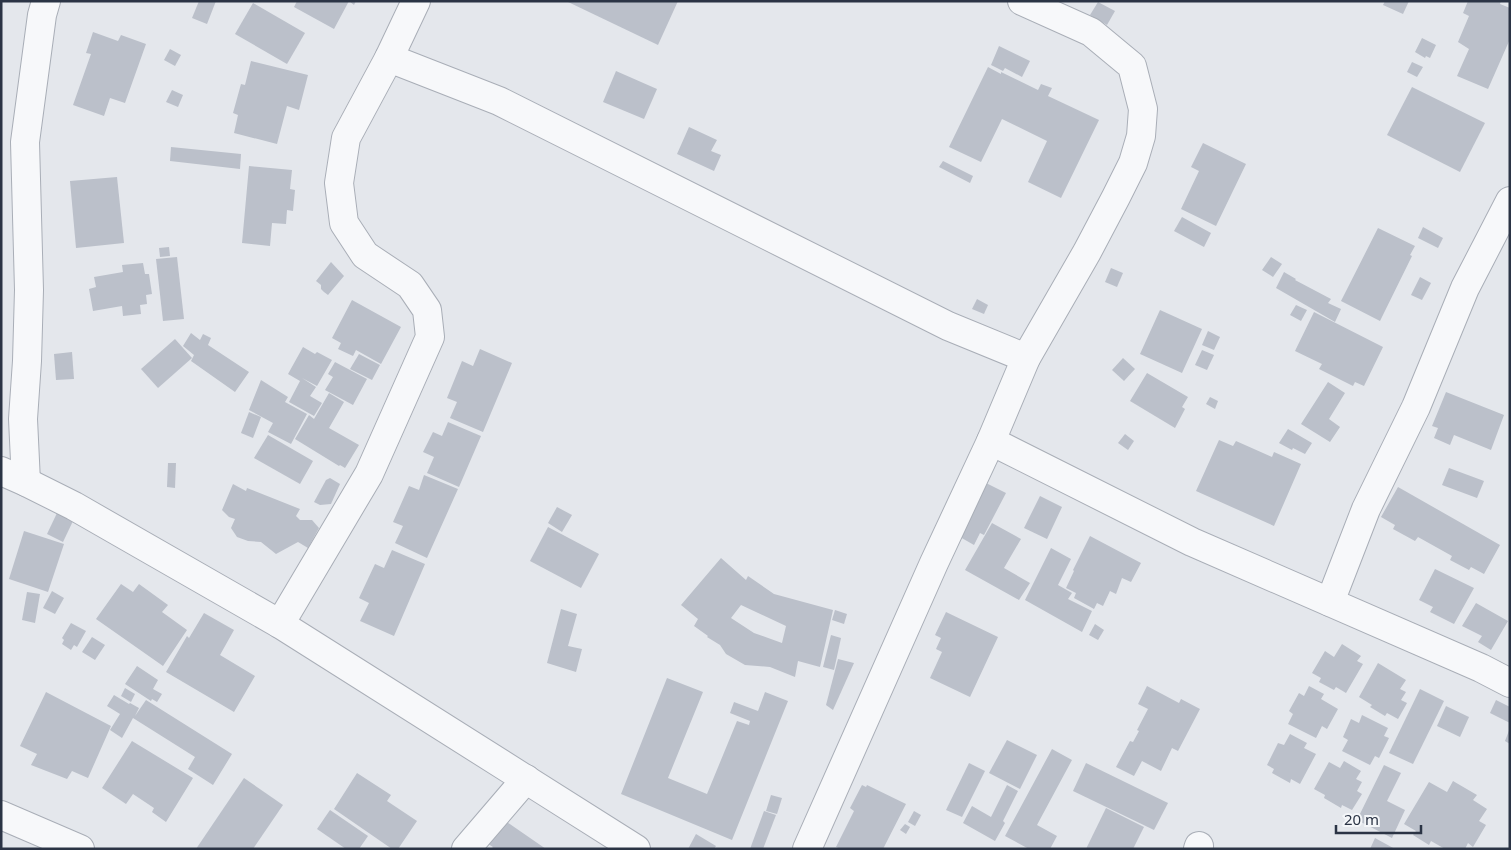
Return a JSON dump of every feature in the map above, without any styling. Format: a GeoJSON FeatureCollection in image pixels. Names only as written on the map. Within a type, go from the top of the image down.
{"type":"FeatureCollection","features":[{"type":"Feature","properties":{"kind":"street"},"geometry":{"type":"LineString","coordinates":[[26,482],[23,419],[29,290],[25,142],[42,15],[46,1]]}},
{"type":"Feature","properties":{"kind":"street"},"geometry":{"type":"LineString","coordinates":[[280,624],[369,474],[430,338],[427,310],[410,284],[364,255],[344,223],[339,184],[346,138],[389,58],[416,1]]}},
{"type":"Feature","properties":{"kind":"street"},"geometry":{"type":"LineString","coordinates":[[807,849],[934,562],[991,441],[1026,358],[1087,252],[1132,163],[1141,136],[1143,108],[1132,66],[1091,32],[1022,1]]}},
{"type":"Feature","properties":{"kind":"street"},"geometry":{"type":"LineString","coordinates":[[389,58],[499,101],[948,326],[1026,358]]}},
{"type":"Feature","properties":{"kind":"street"},"geometry":{"type":"LineString","coordinates":[[1330,602],[1366,508],[1416,407],[1464,288],[1510,201]]}},
{"type":"Feature","properties":{"kind":"street"},"geometry":{"type":"LineString","coordinates":[[991,441],[1192,542],[1481,668],[1510,683]]}},
{"type":"Feature","properties":{"kind":"street"},"geometry":{"type":"LineString","coordinates":[[1,471],[74,506],[280,624],[636,849]]}},
{"type":"Feature","properties":{"kind":"street"},"geometry":{"type":"LineString","coordinates":[[466,849],[526,779]]}},
{"type":"Feature","properties":{"kind":"street"},"geometry":{"type":"LineString","coordinates":[[1,815],[80,849]]}},
{"type":"Feature","properties":{"kind":"building"},"geometry":{"type":"Polygon","coordinates":[[[199,1],[216,1],[207,24],[192,18],[199,1]]]}},
{"type":"Feature","properties":{"kind":"building"},"geometry":{"type":"Polygon","coordinates":[[[297,1],[349,1],[334,29],[294,7],[297,1]]]}},
{"type":"Feature","properties":{"kind":"building"},"geometry":{"type":"Polygon","coordinates":[[[566,1],[678,1],[658,45],[566,1]]]}},
{"type":"Feature","properties":{"kind":"building"},"geometry":{"type":"Polygon","coordinates":[[[1385,1],[1409,1],[1403,14],[1383,5],[1385,1]]]}},
{"type":"Feature","properties":{"kind":"building"},"geometry":{"type":"Polygon","coordinates":[[[1468,1],[1501,1],[1500,4],[1510,8],[1510,39],[1488,89],[1457,76],[1469,49],[1458,42],[1469,16],[1463,13],[1468,1]]]}},
{"type":"Feature","properties":{"kind":"building"},"geometry":{"type":"Polygon","coordinates":[[[1098,2],[1115,11],[1107,25],[1090,15],[1098,2]]]}},
{"type":"Feature","properties":{"kind":"building"},"geometry":{"type":"Polygon","coordinates":[[[253,3],[305,33],[287,64],[235,34],[253,3]]]}},
{"type":"Feature","properties":{"kind":"building"},"geometry":{"type":"Polygon","coordinates":[[[93,32],[118,41],[121,35],[146,44],[125,103],[110,98],[104,116],[73,105],[91,54],[86,53],[93,32]]]}},
{"type":"Feature","properties":{"kind":"building"},"geometry":{"type":"Polygon","coordinates":[[[1422,38],[1436,45],[1430,58],[1426,56],[1425,58],[1415,52],[1422,38]]]}},
{"type":"Feature","properties":{"kind":"building"},"geometry":{"type":"Polygon","coordinates":[[[999,46],[1030,61],[1022,77],[1005,68],[1003,71],[991,65],[999,46]]]}},
{"type":"Feature","properties":{"kind":"building"},"geometry":{"type":"Polygon","coordinates":[[[170,49],[181,55],[175,66],[164,60],[170,49]]]}},
{"type":"Feature","properties":{"kind":"building"},"geometry":{"type":"Polygon","coordinates":[[[251,61],[308,75],[299,110],[287,106],[277,144],[234,133],[238,115],[233,113],[241,84],[245,85],[251,61]]]}},
{"type":"Feature","properties":{"kind":"building"},"geometry":{"type":"Polygon","coordinates":[[[1412,62],[1423,67],[1417,77],[1407,72],[1412,62]]]}},
{"type":"Feature","properties":{"kind":"building"},"geometry":{"type":"Polygon","coordinates":[[[988,67],[1038,90],[1041,84],[1052,88],[1048,96],[1099,120],[1061,198],[1028,182],[1047,141],[1002,119],[981,162],[949,147],[988,67]]]}},
{"type":"Feature","properties":{"kind":"building"},"geometry":{"type":"Polygon","coordinates":[[[616,71],[657,89],[644,119],[603,102],[616,71]]]}},
{"type":"Feature","properties":{"kind":"building"},"geometry":{"type":"Polygon","coordinates":[[[1412,87],[1485,123],[1460,172],[1387,135],[1412,87]]]}},
{"type":"Feature","properties":{"kind":"building"},"geometry":{"type":"Polygon","coordinates":[[[172,90],[183,95],[178,107],[166,102],[172,90]]]}},
{"type":"Feature","properties":{"kind":"building"},"geometry":{"type":"Polygon","coordinates":[[[689,127],[717,140],[711,151],[721,155],[714,171],[677,154],[689,127]]]}},
{"type":"Feature","properties":{"kind":"building"},"geometry":{"type":"Polygon","coordinates":[[[1203,143],[1246,164],[1216,226],[1181,209],[1199,171],[1191,167],[1203,143]]]}},
{"type":"Feature","properties":{"kind":"building"},"geometry":{"type":"Polygon","coordinates":[[[171,147],[241,154],[240,169],[170,161],[171,147]]]}},
{"type":"Feature","properties":{"kind":"building"},"geometry":{"type":"Polygon","coordinates":[[[943,161],[973,176],[970,183],[939,167],[943,161]]]}},
{"type":"Feature","properties":{"kind":"building"},"geometry":{"type":"Polygon","coordinates":[[[249,166],[292,170],[290,189],[295,190],[293,211],[287,210],[286,224],[272,223],[270,246],[242,243],[249,166]]]}},
{"type":"Feature","properties":{"kind":"building"},"geometry":{"type":"Polygon","coordinates":[[[117,177],[124,243],[76,248],[70,181],[117,177]]]}},
{"type":"Feature","properties":{"kind":"building"},"geometry":{"type":"Polygon","coordinates":[[[1182,217],[1211,233],[1204,247],[1174,231],[1182,217]]]}},
{"type":"Feature","properties":{"kind":"building"},"geometry":{"type":"Polygon","coordinates":[[[1423,227],[1443,238],[1438,248],[1418,238],[1423,227]]]}},
{"type":"Feature","properties":{"kind":"building"},"geometry":{"type":"Polygon","coordinates":[[[1378,228],[1415,246],[1410,255],[1412,256],[1380,321],[1341,301],[1378,228]]]}},
{"type":"Feature","properties":{"kind":"building"},"geometry":{"type":"Polygon","coordinates":[[[169,247],[170,256],[160,257],[159,248],[169,247]]]}},
{"type":"Feature","properties":{"kind":"building"},"geometry":{"type":"Polygon","coordinates":[[[177,257],[184,319],[163,321],[156,259],[177,257]]]}},
{"type":"Feature","properties":{"kind":"building"},"geometry":{"type":"Polygon","coordinates":[[[1271,257],[1282,264],[1273,277],[1262,270],[1271,257]]]}},
{"type":"Feature","properties":{"kind":"building"},"geometry":{"type":"Polygon","coordinates":[[[331,262],[344,276],[328,295],[316,281],[331,262]]]}},
{"type":"Feature","properties":{"kind":"building"},"geometry":{"type":"Polygon","coordinates":[[[143,263],[145,274],[149,274],[152,294],[146,295],[147,304],[140,305],[141,314],[123,316],[122,306],[93,311],[89,289],[96,287],[94,277],[123,272],[122,265],[143,263]]]}},
{"type":"Feature","properties":{"kind":"building"},"geometry":{"type":"Polygon","coordinates":[[[1111,268],[1123,273],[1117,287],[1105,282],[1111,268]]]}},
{"type":"Feature","properties":{"kind":"building"},"geometry":{"type":"Polygon","coordinates":[[[1284,272],[1331,299],[1328,303],[1341,309],[1335,322],[1276,288],[1284,272]]]}},
{"type":"Feature","properties":{"kind":"building"},"geometry":{"type":"Polygon","coordinates":[[[1420,277],[1431,283],[1422,300],[1411,295],[1420,277]]]}},
{"type":"Feature","properties":{"kind":"building"},"geometry":{"type":"Polygon","coordinates":[[[977,299],[988,305],[984,314],[972,309],[977,299]]]}},
{"type":"Feature","properties":{"kind":"building"},"geometry":{"type":"Polygon","coordinates":[[[352,300],[401,327],[381,364],[356,350],[353,356],[338,349],[341,343],[332,338],[352,300]]]}},
{"type":"Feature","properties":{"kind":"building"},"geometry":{"type":"Polygon","coordinates":[[[1296,305],[1307,310],[1301,321],[1290,315],[1296,305]]]}},
{"type":"Feature","properties":{"kind":"building"},"geometry":{"type":"Polygon","coordinates":[[[1160,310],[1202,329],[1182,373],[1140,354],[1160,310]]]}},
{"type":"Feature","properties":{"kind":"building"},"geometry":{"type":"Polygon","coordinates":[[[1314,312],[1383,347],[1364,386],[1355,382],[1353,386],[1319,369],[1322,364],[1295,351],[1314,312]]]}},
{"type":"Feature","properties":{"kind":"building"},"geometry":{"type":"Polygon","coordinates":[[[1208,331],[1220,337],[1214,350],[1202,345],[1208,331]]]}},
{"type":"Feature","properties":{"kind":"building"},"geometry":{"type":"Polygon","coordinates":[[[191,333],[200,340],[203,334],[211,338],[208,345],[249,372],[235,392],[191,361],[194,355],[183,346],[191,333]]]}},
{"type":"Feature","properties":{"kind":"building"},"geometry":{"type":"Polygon","coordinates":[[[175,339],[192,358],[158,388],[141,369],[175,339]]]}},
{"type":"Feature","properties":{"kind":"building"},"geometry":{"type":"Polygon","coordinates":[[[303,347],[332,360],[317,386],[302,378],[316,387],[310,396],[322,403],[314,416],[289,402],[300,381],[288,374],[303,347]]]}},
{"type":"Feature","properties":{"kind":"building"},"geometry":{"type":"Polygon","coordinates":[[[480,349],[512,363],[483,432],[450,418],[457,402],[447,398],[462,361],[473,366],[480,349]]]}},
{"type":"Feature","properties":{"kind":"building"},"geometry":{"type":"Polygon","coordinates":[[[1202,350],[1214,355],[1207,370],[1195,365],[1202,350]]]}},
{"type":"Feature","properties":{"kind":"building"},"geometry":{"type":"Polygon","coordinates":[[[72,352],[74,379],[56,380],[54,354],[72,352]]]}},
{"type":"Feature","properties":{"kind":"building"},"geometry":{"type":"Polygon","coordinates":[[[359,354],[380,365],[372,380],[350,369],[359,354]]]}},
{"type":"Feature","properties":{"kind":"building"},"geometry":{"type":"Polygon","coordinates":[[[1123,358],[1135,369],[1124,381],[1112,370],[1123,358]]]}},
{"type":"Feature","properties":{"kind":"building"},"geometry":{"type":"Polygon","coordinates":[[[335,362],[367,379],[353,405],[325,390],[333,377],[328,374],[335,362]]]}},
{"type":"Feature","properties":{"kind":"building"},"geometry":{"type":"Polygon","coordinates":[[[1147,373],[1188,397],[1182,407],[1185,409],[1175,428],[1130,401],[1147,373]]]}},
{"type":"Feature","properties":{"kind":"building"},"geometry":{"type":"Polygon","coordinates":[[[261,380],[288,397],[285,402],[307,414],[291,444],[268,432],[273,423],[249,410],[261,380]]]}},
{"type":"Feature","properties":{"kind":"building"},"geometry":{"type":"Polygon","coordinates":[[[1328,382],[1345,393],[1329,419],[1340,427],[1330,442],[1301,424],[1328,382]]]}},
{"type":"Feature","properties":{"kind":"building"},"geometry":{"type":"Polygon","coordinates":[[[1446,392],[1504,415],[1491,450],[1454,435],[1450,445],[1434,438],[1438,428],[1432,426],[1446,392]]]}},
{"type":"Feature","properties":{"kind":"building"},"geometry":{"type":"Polygon","coordinates":[[[329,393],[344,402],[329,428],[359,445],[345,468],[295,439],[309,415],[314,419],[329,393]]]}},
{"type":"Feature","properties":{"kind":"building"},"geometry":{"type":"Polygon","coordinates":[[[1210,397],[1218,401],[1215,409],[1206,404],[1210,397]]]}},
{"type":"Feature","properties":{"kind":"building"},"geometry":{"type":"Polygon","coordinates":[[[249,412],[261,417],[253,438],[241,433],[249,412]]]}},
{"type":"Feature","properties":{"kind":"building"},"geometry":{"type":"Polygon","coordinates":[[[448,422],[481,436],[459,487],[427,473],[434,457],[423,452],[433,432],[442,436],[448,422]]]}},
{"type":"Feature","properties":{"kind":"building"},"geometry":{"type":"Polygon","coordinates":[[[1288,429],[1312,443],[1305,454],[1279,443],[1288,429]]]}},
{"type":"Feature","properties":{"kind":"building"},"geometry":{"type":"Polygon","coordinates":[[[1125,434],[1134,441],[1128,450],[1118,443],[1125,434]]]}},
{"type":"Feature","properties":{"kind":"building"},"geometry":{"type":"Polygon","coordinates":[[[268,435],[313,461],[300,484],[254,458],[268,435]]]}},
{"type":"Feature","properties":{"kind":"building"},"geometry":{"type":"Polygon","coordinates":[[[1219,440],[1233,446],[1236,441],[1272,457],[1274,452],[1301,464],[1274,526],[1196,491],[1219,440]]]}},
{"type":"Feature","properties":{"kind":"building"},"geometry":{"type":"Polygon","coordinates":[[[168,463],[176,463],[175,488],[167,487],[168,463]]]}},
{"type":"Feature","properties":{"kind":"building"},"geometry":{"type":"Polygon","coordinates":[[[1449,468],[1484,481],[1477,498],[1442,485],[1449,468]]]}},
{"type":"Feature","properties":{"kind":"building"},"geometry":{"type":"Polygon","coordinates":[[[424,475],[458,489],[427,558],[395,543],[403,526],[393,522],[409,486],[419,490],[424,475]]]}},
{"type":"Feature","properties":{"kind":"building"},"geometry":{"type":"Polygon","coordinates":[[[330,478],[340,484],[331,504],[320,505],[314,502],[326,480],[330,478]]]}},
{"type":"Feature","properties":{"kind":"building"},"geometry":{"type":"Polygon","coordinates":[[[986,483],[1006,493],[984,535],[980,533],[974,545],[960,537],[986,483]]]}},
{"type":"Feature","properties":{"kind":"building"},"geometry":{"type":"Polygon","coordinates":[[[233,484],[246,491],[247,488],[300,509],[296,516],[300,520],[312,520],[319,528],[308,548],[298,542],[276,554],[261,542],[248,541],[237,537],[231,528],[235,519],[229,517],[222,510],[233,484]]]}},
{"type":"Feature","properties":{"kind":"building"},"geometry":{"type":"Polygon","coordinates":[[[1398,487],[1500,545],[1484,574],[1471,567],[1469,570],[1450,560],[1452,556],[1418,537],[1415,541],[1393,529],[1395,525],[1381,517],[1398,487]]]}},
{"type":"Feature","properties":{"kind":"building"},"geometry":{"type":"Polygon","coordinates":[[[1040,496],[1062,507],[1047,539],[1024,528],[1040,496]]]}},
{"type":"Feature","properties":{"kind":"building"},"geometry":{"type":"Polygon","coordinates":[[[557,507],[572,515],[562,532],[548,523],[557,507]]]}},
{"type":"Feature","properties":{"kind":"building"},"geometry":{"type":"Polygon","coordinates":[[[57,513],[73,521],[63,542],[47,534],[57,513]]]}},
{"type":"Feature","properties":{"kind":"building"},"geometry":{"type":"Polygon","coordinates":[[[992,523],[1021,539],[1004,568],[1030,583],[1019,600],[965,570],[992,523]]]}},
{"type":"Feature","properties":{"kind":"building"},"geometry":{"type":"Polygon","coordinates":[[[548,527],[599,554],[581,588],[530,561],[548,527]]]}},
{"type":"Feature","properties":{"kind":"building"},"geometry":{"type":"Polygon","coordinates":[[[24,531],[64,544],[48,592],[9,579],[24,531]]]}},
{"type":"Feature","properties":{"kind":"building"},"geometry":{"type":"Polygon","coordinates":[[[1090,536],[1141,563],[1131,582],[1122,578],[1116,594],[1110,591],[1103,606],[1097,603],[1094,609],[1074,598],[1076,593],[1066,588],[1090,536]]]}},
{"type":"Feature","properties":{"kind":"building"},"geometry":{"type":"Polygon","coordinates":[[[1051,548],[1071,559],[1058,585],[1072,593],[1068,599],[1092,611],[1082,632],[1025,600],[1051,548]]]}},
{"type":"Feature","properties":{"kind":"building"},"geometry":{"type":"Polygon","coordinates":[[[392,550],[425,564],[394,636],[360,621],[369,603],[359,598],[375,564],[384,568],[392,550]]]}},
{"type":"Feature","properties":{"kind":"building"},"geometry":{"type":"Polygon","coordinates":[[[721,558],[746,580],[748,576],[774,594],[833,610],[820,667],[798,661],[795,677],[770,667],[745,665],[726,654],[720,645],[694,626],[698,619],[681,605],[721,558]],[[741,605],[731,618],[754,633],[782,643],[786,626],[741,605]]]}},
{"type":"Feature","properties":{"kind":"building"},"geometry":{"type":"Polygon","coordinates":[[[1435,569],[1474,588],[1454,624],[1430,612],[1433,607],[1419,600],[1435,569]]]}},
{"type":"Feature","properties":{"kind":"building"},"geometry":{"type":"Polygon","coordinates":[[[121,584],[133,592],[139,584],[168,605],[162,612],[187,630],[163,666],[96,619],[121,584]]]}},
{"type":"Feature","properties":{"kind":"building"},"geometry":{"type":"Polygon","coordinates":[[[52,591],[64,598],[55,614],[43,608],[52,591]]]}},
{"type":"Feature","properties":{"kind":"building"},"geometry":{"type":"Polygon","coordinates":[[[27,592],[40,594],[35,623],[22,620],[27,592]]]}},
{"type":"Feature","properties":{"kind":"building"},"geometry":{"type":"Polygon","coordinates":[[[1476,603],[1508,621],[1491,650],[1478,642],[1482,636],[1462,626],[1476,603]]]}},
{"type":"Feature","properties":{"kind":"building"},"geometry":{"type":"Polygon","coordinates":[[[561,609],[577,614],[568,646],[582,649],[576,672],[547,663],[561,609]]]}},
{"type":"Feature","properties":{"kind":"building"},"geometry":{"type":"Polygon","coordinates":[[[835,610],[847,614],[844,624],[832,620],[835,610]]]}},
{"type":"Feature","properties":{"kind":"building"},"geometry":{"type":"Polygon","coordinates":[[[946,612],[998,637],[970,697],[930,678],[942,652],[936,649],[941,638],[935,635],[946,612]]]}},
{"type":"Feature","properties":{"kind":"building"},"geometry":{"type":"Polygon","coordinates":[[[204,613],[234,630],[220,655],[255,676],[234,712],[166,672],[187,636],[189,638],[204,613]]]}},
{"type":"Feature","properties":{"kind":"building"},"geometry":{"type":"Polygon","coordinates":[[[71,623],[86,631],[77,647],[74,645],[71,650],[62,644],[64,640],[62,638],[71,623]]]}},
{"type":"Feature","properties":{"kind":"building"},"geometry":{"type":"Polygon","coordinates":[[[1095,624],[1104,630],[1098,640],[1089,635],[1095,624]]]}},
{"type":"Feature","properties":{"kind":"building"},"geometry":{"type":"Polygon","coordinates":[[[831,635],[841,638],[834,670],[823,667],[831,635]]]}},
{"type":"Feature","properties":{"kind":"building"},"geometry":{"type":"Polygon","coordinates":[[[92,637],[105,645],[95,660],[82,652],[92,637]]]}},
{"type":"Feature","properties":{"kind":"building"},"geometry":{"type":"Polygon","coordinates":[[[1342,644],[1361,656],[1357,661],[1363,664],[1346,693],[1336,687],[1334,690],[1319,682],[1321,678],[1312,673],[1325,651],[1334,657],[1342,644]]]}},
{"type":"Feature","properties":{"kind":"building"},"geometry":{"type":"Polygon","coordinates":[[[838,659],[854,663],[833,710],[826,705],[838,659]]]}},
{"type":"Feature","properties":{"kind":"building"},"geometry":{"type":"Polygon","coordinates":[[[1378,663],[1406,680],[1400,689],[1406,692],[1401,700],[1407,703],[1398,719],[1387,713],[1385,716],[1370,707],[1372,705],[1359,697],[1378,663]]]}},
{"type":"Feature","properties":{"kind":"building"},"geometry":{"type":"Polygon","coordinates":[[[137,666],[158,680],[153,689],[162,694],[157,702],[152,699],[151,701],[125,684],[137,666]]]}},
{"type":"Feature","properties":{"kind":"building"},"geometry":{"type":"Polygon","coordinates":[[[667,678],[703,692],[668,778],[707,794],[737,721],[749,725],[750,721],[730,713],[734,702],[758,711],[765,692],[788,701],[732,840],[621,794],[667,678]]]}},
{"type":"Feature","properties":{"kind":"building"},"geometry":{"type":"Polygon","coordinates":[[[1147,686],[1179,703],[1181,699],[1200,709],[1178,751],[1172,748],[1161,771],[1142,761],[1134,776],[1116,767],[1130,741],[1133,742],[1148,709],[1138,704],[1147,686]]]}},
{"type":"Feature","properties":{"kind":"building"},"geometry":{"type":"Polygon","coordinates":[[[1309,686],[1324,694],[1321,699],[1338,709],[1327,729],[1322,726],[1316,738],[1288,724],[1293,714],[1289,711],[1299,693],[1304,696],[1309,686]]]}},
{"type":"Feature","properties":{"kind":"building"},"geometry":{"type":"Polygon","coordinates":[[[125,688],[135,694],[131,702],[121,696],[125,688]]]}},
{"type":"Feature","properties":{"kind":"building"},"geometry":{"type":"Polygon","coordinates":[[[1420,689],[1444,701],[1413,764],[1389,753],[1420,689]]]}},
{"type":"Feature","properties":{"kind":"building"},"geometry":{"type":"Polygon","coordinates":[[[46,692],[111,726],[88,778],[72,771],[67,779],[31,765],[37,754],[20,746],[46,692]]]}},
{"type":"Feature","properties":{"kind":"building"},"geometry":{"type":"Polygon","coordinates":[[[114,695],[139,708],[135,716],[146,700],[232,754],[213,785],[188,769],[195,757],[133,718],[122,738],[110,730],[120,714],[107,706],[114,695]]]}},
{"type":"Feature","properties":{"kind":"building"},"geometry":{"type":"Polygon","coordinates":[[[1496,700],[1510,707],[1510,723],[1490,713],[1496,700]]]}},
{"type":"Feature","properties":{"kind":"building"},"geometry":{"type":"Polygon","coordinates":[[[1446,706],[1469,717],[1460,737],[1437,726],[1446,706]]]}},
{"type":"Feature","properties":{"kind":"building"},"geometry":{"type":"Polygon","coordinates":[[[1362,715],[1388,728],[1384,736],[1389,738],[1379,758],[1375,756],[1370,765],[1342,751],[1348,740],[1343,737],[1351,719],[1359,723],[1362,715]]]}},
{"type":"Feature","properties":{"kind":"building"},"geometry":{"type":"Polygon","coordinates":[[[1510,728],[1510,744],[1505,741],[1510,728]]]}},
{"type":"Feature","properties":{"kind":"building"},"geometry":{"type":"Polygon","coordinates":[[[1290,734],[1307,743],[1304,748],[1316,754],[1300,784],[1291,779],[1290,783],[1272,773],[1274,769],[1267,765],[1278,743],[1284,745],[1290,734]]]}},
{"type":"Feature","properties":{"kind":"building"},"geometry":{"type":"Polygon","coordinates":[[[1007,740],[1037,755],[1020,789],[989,773],[1007,740]]]}},
{"type":"Feature","properties":{"kind":"building"},"geometry":{"type":"Polygon","coordinates":[[[132,741],[193,778],[166,822],[152,812],[154,808],[133,794],[126,804],[102,788],[132,741]]]}},
{"type":"Feature","properties":{"kind":"building"},"geometry":{"type":"Polygon","coordinates":[[[1052,749],[1072,760],[1037,825],[1057,836],[1050,849],[1029,849],[1005,836],[1052,749]]]}},
{"type":"Feature","properties":{"kind":"building"},"geometry":{"type":"Polygon","coordinates":[[[1344,761],[1361,771],[1356,779],[1362,782],[1357,791],[1362,794],[1352,810],[1342,805],[1341,808],[1324,798],[1325,795],[1314,789],[1329,762],[1340,768],[1344,761]]]}},
{"type":"Feature","properties":{"kind":"building"},"geometry":{"type":"Polygon","coordinates":[[[969,763],[985,771],[962,817],[946,810],[969,763]]]}},
{"type":"Feature","properties":{"kind":"building"},"geometry":{"type":"Polygon","coordinates":[[[1086,763],[1168,803],[1154,830],[1073,791],[1086,763]]]}},
{"type":"Feature","properties":{"kind":"building"},"geometry":{"type":"Polygon","coordinates":[[[1384,765],[1401,773],[1387,801],[1405,810],[1392,838],[1357,820],[1384,765]]]}},
{"type":"Feature","properties":{"kind":"building"},"geometry":{"type":"Polygon","coordinates":[[[357,773],[391,795],[387,801],[417,821],[398,849],[392,849],[334,809],[357,773]]]}},
{"type":"Feature","properties":{"kind":"building"},"geometry":{"type":"Polygon","coordinates":[[[244,778],[283,805],[253,849],[196,849],[244,778]]]}},
{"type":"Feature","properties":{"kind":"building"},"geometry":{"type":"Polygon","coordinates":[[[1453,781],[1477,795],[1473,800],[1487,809],[1479,821],[1486,825],[1473,847],[1468,843],[1465,849],[1445,849],[1431,841],[1429,845],[1413,835],[1416,831],[1404,824],[1429,782],[1447,792],[1453,781]]]}},
{"type":"Feature","properties":{"kind":"building"},"geometry":{"type":"Polygon","coordinates":[[[862,785],[866,787],[867,785],[906,804],[883,849],[841,849],[836,847],[854,811],[850,808],[862,785]]]}},
{"type":"Feature","properties":{"kind":"building"},"geometry":{"type":"Polygon","coordinates":[[[1007,785],[1018,791],[1003,821],[1005,823],[995,841],[963,823],[972,806],[991,817],[1007,785]]]}},
{"type":"Feature","properties":{"kind":"building"},"geometry":{"type":"Polygon","coordinates":[[[771,795],[782,798],[777,814],[766,811],[771,795]]]}},
{"type":"Feature","properties":{"kind":"building"},"geometry":{"type":"Polygon","coordinates":[[[1106,808],[1144,827],[1133,849],[1086,849],[1106,808]]]}},
{"type":"Feature","properties":{"kind":"building"},"geometry":{"type":"Polygon","coordinates":[[[330,810],[368,836],[359,849],[346,849],[317,829],[330,810]]]}},
{"type":"Feature","properties":{"kind":"building"},"geometry":{"type":"Polygon","coordinates":[[[764,811],[776,815],[763,849],[750,849],[764,811]]]}},
{"type":"Feature","properties":{"kind":"building"},"geometry":{"type":"Polygon","coordinates":[[[914,811],[921,815],[915,826],[908,822],[914,811]]]}},
{"type":"Feature","properties":{"kind":"building"},"geometry":{"type":"Polygon","coordinates":[[[501,818],[546,849],[491,849],[493,847],[485,842],[501,818]]]}},
{"type":"Feature","properties":{"kind":"building"},"geometry":{"type":"Polygon","coordinates":[[[905,824],[910,827],[906,834],[900,830],[905,824]]]}},
{"type":"Feature","properties":{"kind":"building"},"geometry":{"type":"Polygon","coordinates":[[[696,834],[716,846],[714,849],[688,849],[696,834]]]}},
{"type":"Feature","properties":{"kind":"building"},"geometry":{"type":"Polygon","coordinates":[[[1375,838],[1395,849],[1370,849],[1375,838]]]}}]}
